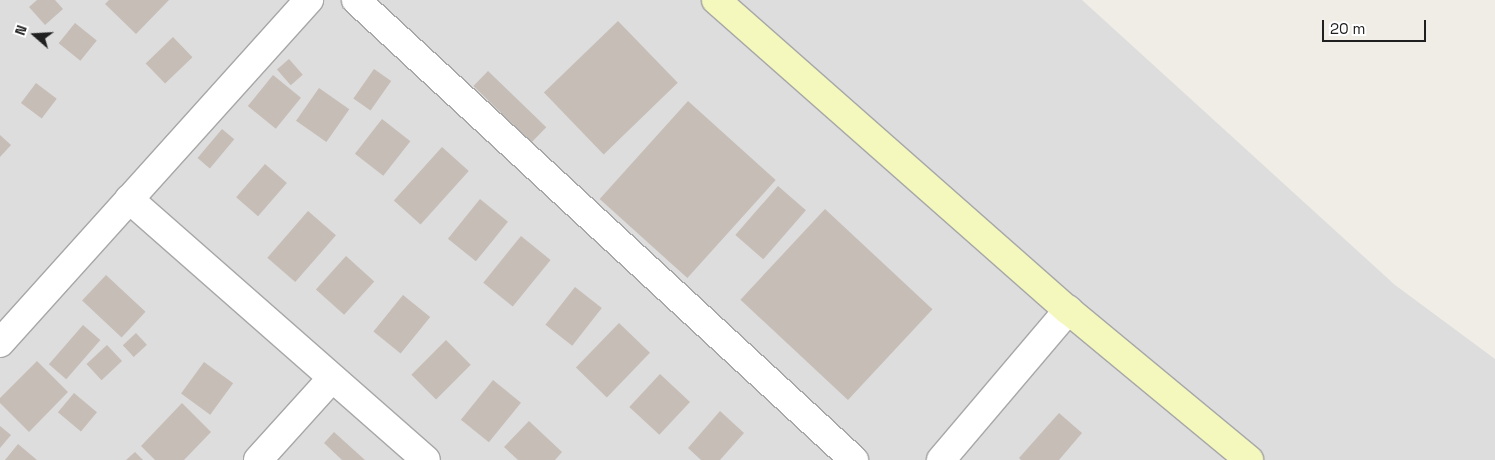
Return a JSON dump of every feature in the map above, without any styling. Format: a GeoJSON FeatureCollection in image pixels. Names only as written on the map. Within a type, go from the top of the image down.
{"type":"FeatureCollection","features":[{"type":"Feature","properties":{"kind":"street"},"geometry":{"type":"LineString","coordinates":[[0,343],[129,199],[238,82],[309,0]]}},
{"type":"Feature","properties":{"kind":"street"},"geometry":{"type":"LineString","coordinates":[[356,0],[854,460]]}},
{"type":"Feature","properties":{"kind":"street"},"geometry":{"type":"LineString","coordinates":[[716,0],[1068,310],[1249,460]]}},
{"type":"Feature","properties":{"kind":"street"},"geometry":{"type":"LineString","coordinates":[[129,199],[426,460]]}},
{"type":"Feature","properties":{"kind":"street"},"geometry":{"type":"LineString","coordinates":[[941,460],[1068,310]]}},
{"type":"Feature","properties":{"kind":"street"},"geometry":{"type":"LineString","coordinates":[[258,460],[332,378]]}},
{"type":"Feature","properties":{"kind":"shaded area"},"geometry":{"type":"Polygon","coordinates":[[[0,0],[1082,0],[1395,285],[1495,359],[1495,460],[0,460],[0,0]]]}},
{"type":"Feature","properties":{"kind":"building"},"geometry":{"type":"Polygon","coordinates":[[[37,0],[55,0],[63,9],[45,25],[29,7],[37,0]]]}},
{"type":"Feature","properties":{"kind":"building"},"geometry":{"type":"Polygon","coordinates":[[[109,0],[169,0],[136,34],[105,4],[109,0]]]}},
{"type":"Feature","properties":{"kind":"building"},"geometry":{"type":"Polygon","coordinates":[[[618,21],[678,83],[604,154],[544,93],[618,21]]]}},
{"type":"Feature","properties":{"kind":"building"},"geometry":{"type":"Polygon","coordinates":[[[75,23],[97,41],[80,61],[59,43],[75,23]]]}},
{"type":"Feature","properties":{"kind":"building"},"geometry":{"type":"Polygon","coordinates":[[[173,37],[192,57],[165,84],[146,63],[173,37]]]}},
{"type":"Feature","properties":{"kind":"building"},"geometry":{"type":"Polygon","coordinates":[[[289,59],[303,75],[291,85],[277,69],[289,59]]]}},
{"type":"Feature","properties":{"kind":"building"},"geometry":{"type":"Polygon","coordinates":[[[374,69],[391,81],[371,111],[353,98],[374,69]]]}},
{"type":"Feature","properties":{"kind":"building"},"geometry":{"type":"Polygon","coordinates":[[[488,71],[546,127],[532,142],[473,86],[488,71]]]}},
{"type":"Feature","properties":{"kind":"building"},"geometry":{"type":"Polygon","coordinates":[[[273,75],[301,98],[276,129],[248,106],[273,75]]]}},
{"type":"Feature","properties":{"kind":"building"},"geometry":{"type":"Polygon","coordinates":[[[36,83],[57,99],[42,119],[21,103],[36,83]]]}},
{"type":"Feature","properties":{"kind":"building"},"geometry":{"type":"Polygon","coordinates":[[[319,88],[349,109],[326,142],[296,121],[319,88]]]}},
{"type":"Feature","properties":{"kind":"building"},"geometry":{"type":"Polygon","coordinates":[[[688,101],[776,180],[687,278],[600,199],[688,101]]]}},
{"type":"Feature","properties":{"kind":"building"},"geometry":{"type":"Polygon","coordinates":[[[382,119],[410,141],[383,176],[355,154],[382,119]]]}},
{"type":"Feature","properties":{"kind":"building"},"geometry":{"type":"Polygon","coordinates":[[[222,129],[234,139],[210,168],[198,158],[222,129]]]}},
{"type":"Feature","properties":{"kind":"building"},"geometry":{"type":"Polygon","coordinates":[[[0,135],[11,145],[0,157],[0,135]]]}},
{"type":"Feature","properties":{"kind":"building"},"geometry":{"type":"Polygon","coordinates":[[[442,147],[469,171],[421,225],[394,201],[442,147]]]}},
{"type":"Feature","properties":{"kind":"building"},"geometry":{"type":"Polygon","coordinates":[[[265,164],[287,183],[258,216],[236,197],[265,164]]]}},
{"type":"Feature","properties":{"kind":"building"},"geometry":{"type":"Polygon","coordinates":[[[778,186],[806,210],[763,259],[735,235],[778,186]]]}},
{"type":"Feature","properties":{"kind":"building"},"geometry":{"type":"Polygon","coordinates":[[[480,199],[508,222],[476,261],[448,239],[480,199]]]}},
{"type":"Feature","properties":{"kind":"building"},"geometry":{"type":"Polygon","coordinates":[[[825,209],[933,309],[848,400],[740,300],[825,209]]]}},
{"type":"Feature","properties":{"kind":"building"},"geometry":{"type":"Polygon","coordinates":[[[308,211],[336,235],[295,282],[267,258],[308,211]]]}},
{"type":"Feature","properties":{"kind":"building"},"geometry":{"type":"Polygon","coordinates":[[[521,236],[551,260],[513,307],[483,283],[521,236]]]}},
{"type":"Feature","properties":{"kind":"building"},"geometry":{"type":"Polygon","coordinates":[[[346,256],[374,281],[344,315],[316,289],[346,256]]]}},
{"type":"Feature","properties":{"kind":"building"},"geometry":{"type":"Polygon","coordinates":[[[106,275],[145,312],[122,337],[82,301],[106,275]]]}},
{"type":"Feature","properties":{"kind":"building"},"geometry":{"type":"Polygon","coordinates":[[[575,287],[602,308],[572,346],[545,325],[575,287]]]}},
{"type":"Feature","properties":{"kind":"building"},"geometry":{"type":"Polygon","coordinates":[[[403,295],[430,317],[401,354],[373,332],[403,295]]]}},
{"type":"Feature","properties":{"kind":"building"},"geometry":{"type":"Polygon","coordinates":[[[619,323],[650,353],[607,397],[576,368],[619,323]]]}},
{"type":"Feature","properties":{"kind":"building"},"geometry":{"type":"Polygon","coordinates":[[[83,325],[100,340],[66,379],[49,364],[83,325]]]}},
{"type":"Feature","properties":{"kind":"building"},"geometry":{"type":"Polygon","coordinates":[[[136,333],[147,345],[134,357],[123,345],[136,333]]]}},
{"type":"Feature","properties":{"kind":"building"},"geometry":{"type":"Polygon","coordinates":[[[446,340],[471,365],[436,399],[411,375],[446,340]]]}},
{"type":"Feature","properties":{"kind":"building"},"geometry":{"type":"Polygon","coordinates":[[[107,345],[122,361],[102,380],[87,364],[107,345]]]}},
{"type":"Feature","properties":{"kind":"building"},"geometry":{"type":"Polygon","coordinates":[[[37,361],[68,392],[29,432],[0,403],[0,398],[37,361]]]}},
{"type":"Feature","properties":{"kind":"building"},"geometry":{"type":"Polygon","coordinates":[[[204,362],[233,383],[210,415],[181,394],[204,362]]]}},
{"type":"Feature","properties":{"kind":"building"},"geometry":{"type":"Polygon","coordinates":[[[660,374],[690,402],[659,435],[629,407],[660,374]]]}},
{"type":"Feature","properties":{"kind":"building"},"geometry":{"type":"Polygon","coordinates":[[[493,380],[521,403],[489,442],[461,420],[493,380]]]}},
{"type":"Feature","properties":{"kind":"building"},"geometry":{"type":"Polygon","coordinates":[[[74,393],[97,412],[81,431],[58,412],[74,393]]]}},
{"type":"Feature","properties":{"kind":"building"},"geometry":{"type":"Polygon","coordinates":[[[182,403],[211,432],[184,460],[155,460],[141,446],[182,403]]]}},
{"type":"Feature","properties":{"kind":"building"},"geometry":{"type":"Polygon","coordinates":[[[720,411],[744,433],[720,460],[701,460],[688,448],[720,411]]]}},
{"type":"Feature","properties":{"kind":"building"},"geometry":{"type":"Polygon","coordinates":[[[1059,413],[1082,433],[1059,460],[1021,460],[1019,458],[1059,413]]]}},
{"type":"Feature","properties":{"kind":"building"},"geometry":{"type":"Polygon","coordinates":[[[529,421],[562,452],[555,460],[518,460],[504,447],[529,421]]]}},
{"type":"Feature","properties":{"kind":"building"},"geometry":{"type":"Polygon","coordinates":[[[0,426],[11,435],[0,448],[0,426]]]}},
{"type":"Feature","properties":{"kind":"building"},"geometry":{"type":"Polygon","coordinates":[[[334,432],[365,460],[342,460],[324,443],[334,432]]]}},
{"type":"Feature","properties":{"kind":"building"},"geometry":{"type":"Polygon","coordinates":[[[18,444],[37,460],[5,460],[18,444]]]}},
{"type":"Feature","properties":{"kind":"building"},"geometry":{"type":"Polygon","coordinates":[[[135,452],[143,460],[126,460],[135,452]]]}}]}
